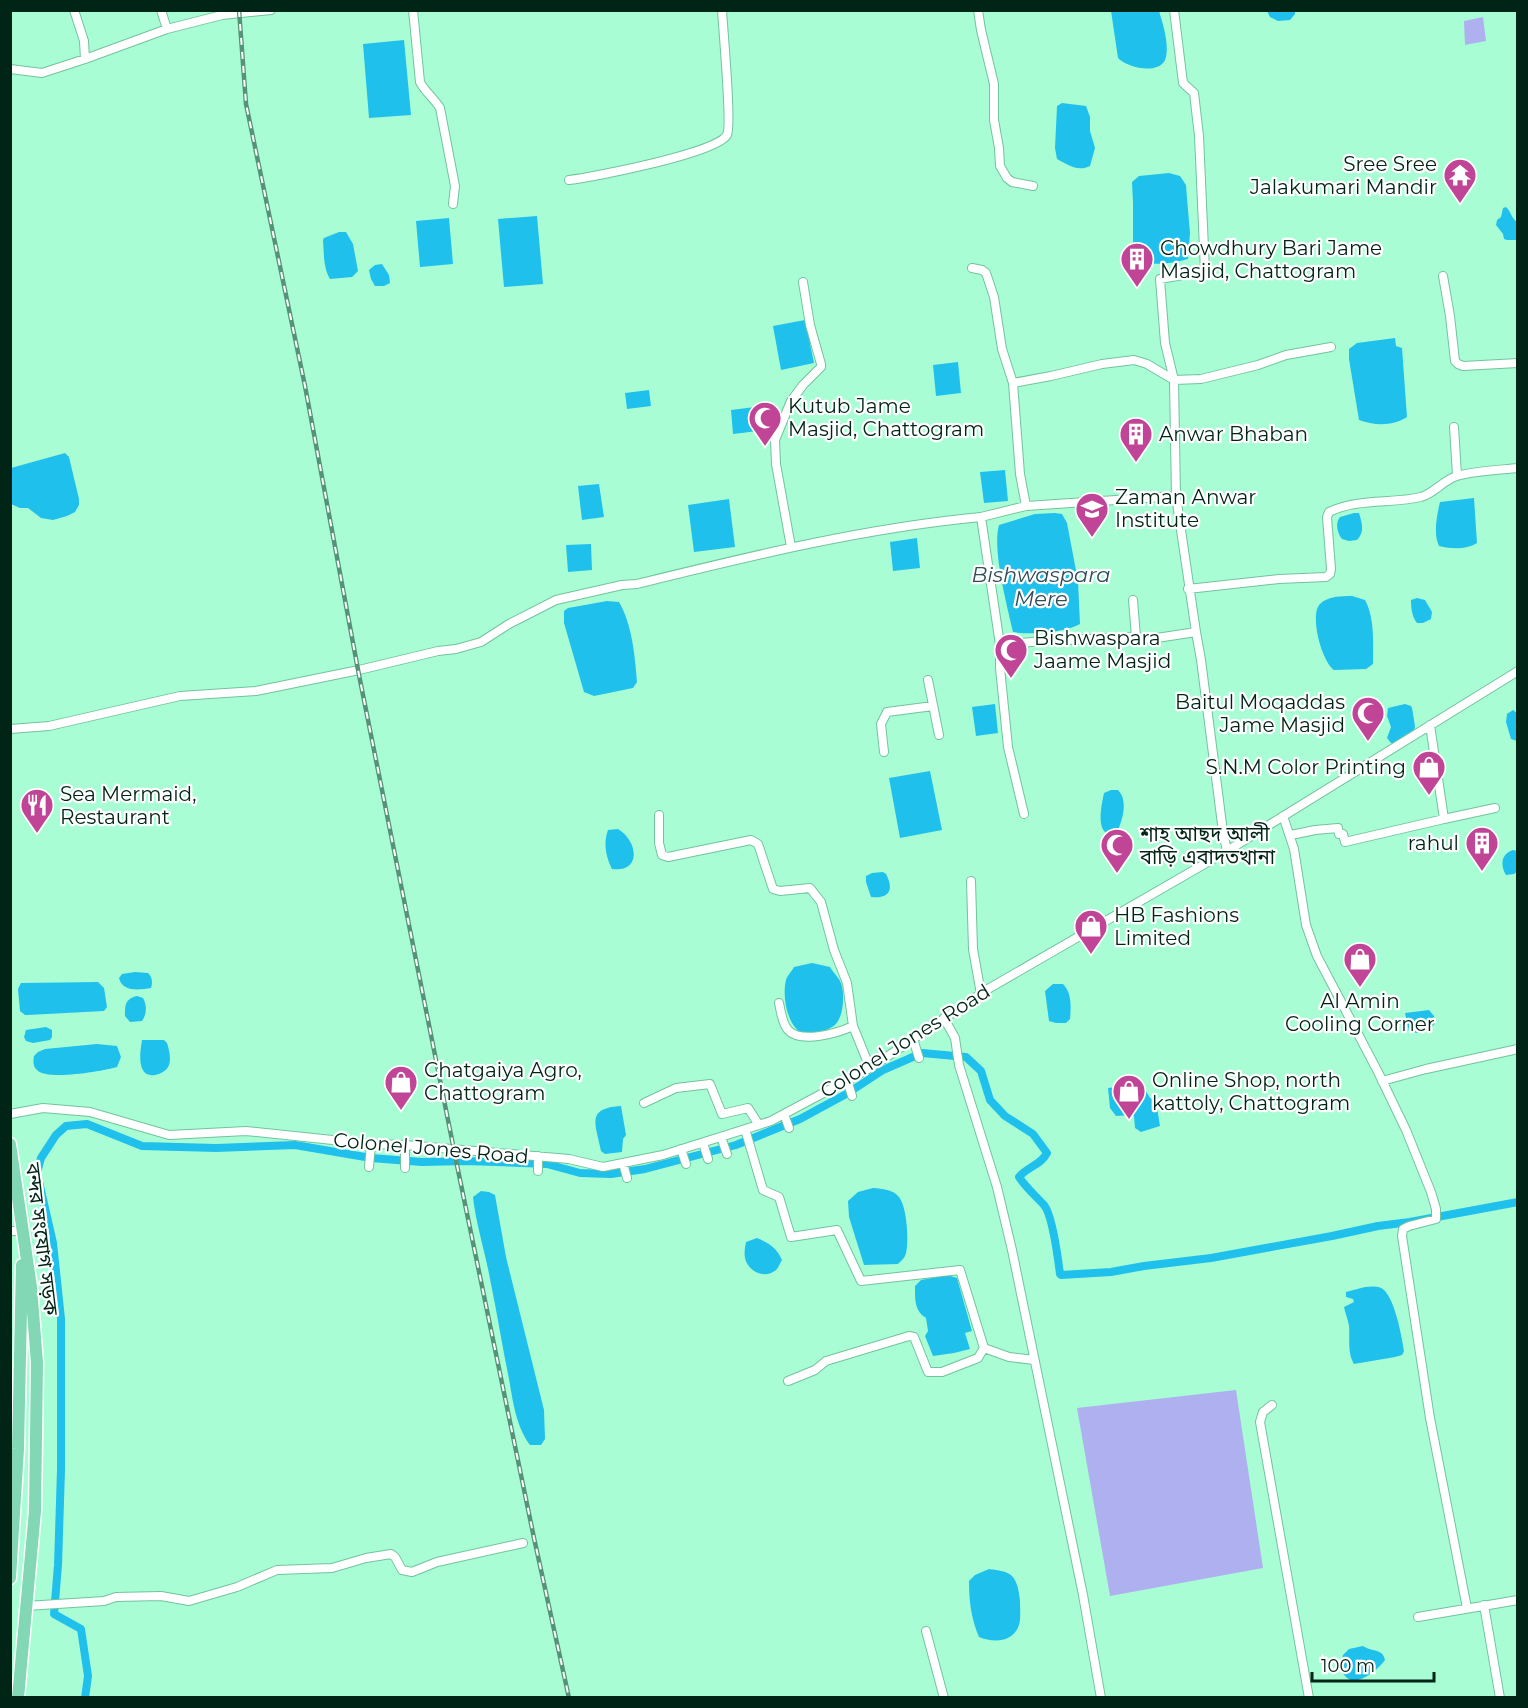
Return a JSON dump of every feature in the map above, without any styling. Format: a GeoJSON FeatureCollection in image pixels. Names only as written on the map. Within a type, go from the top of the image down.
{"type":"FeatureCollection","features":[{"type":"Feature","properties":{"kind":"highway","name":"বন্দর সংযোগ সড়ক"},"geometry":{"type":"LineString","coordinates":[[10,1144],[17,1230],[31,1287],[37,1363],[35,1511],[18,1698]]}},
{"type":"Feature","properties":{"kind":"highway"},"geometry":{"type":"LineString","coordinates":[[10,1578],[18,1449],[17,1230]]}},
{"type":"Feature","properties":{"kind":"street"},"geometry":{"type":"LineString","coordinates":[[74,10],[84,40],[85,59]]}},
{"type":"Feature","properties":{"kind":"street"},"geometry":{"type":"LineString","coordinates":[[160,10],[167,29]]}},
{"type":"Feature","properties":{"kind":"street"},"geometry":{"type":"LineString","coordinates":[[10,69],[42,73],[167,29],[221,13],[272,10]]}},
{"type":"Feature","properties":{"kind":"street"},"geometry":{"type":"LineString","coordinates":[[413,10],[420,82],[424,91],[440,108],[454,186],[453,204]]}},
{"type":"Feature","properties":{"kind":"street"},"geometry":{"type":"LineString","coordinates":[[569,180],[690,153],[710,147],[726,136],[729,131],[722,10]]}},
{"type":"Feature","properties":{"kind":"street"},"geometry":{"type":"LineString","coordinates":[[978,10],[994,84],[994,120],[1000,165],[1012,182],[1033,186]]}},
{"type":"Feature","properties":{"kind":"street"},"geometry":{"type":"LineString","coordinates":[[1174,10],[1183,83],[1194,93],[1199,136],[1205,271],[1160,279],[1165,343],[1174,380],[1176,496],[1188,589],[1201,660],[1222,832],[1227,851]]}},
{"type":"Feature","properties":{"kind":"street"},"geometry":{"type":"LineString","coordinates":[[972,268],[982,270],[988,276],[994,297],[1002,349],[1013,383],[1020,474],[1026,506]]}},
{"type":"Feature","properties":{"kind":"street"},"geometry":{"type":"LineString","coordinates":[[1443,276],[1455,361],[1463,366],[1518,363]]}},
{"type":"Feature","properties":{"kind":"street"},"geometry":{"type":"LineString","coordinates":[[791,547],[775,440],[791,401],[802,385],[821,367],[802,282]]}},
{"type":"Feature","properties":{"kind":"street"},"geometry":{"type":"LineString","coordinates":[[1013,383],[1102,364],[1134,360],[1147,364],[1174,380],[1201,379],[1258,365],[1286,355],[1331,347]]}},
{"type":"Feature","properties":{"kind":"street"},"geometry":{"type":"LineString","coordinates":[[1454,428],[1457,476]]}},
{"type":"Feature","properties":{"kind":"street"},"geometry":{"type":"LineString","coordinates":[[1188,589],[1279,579],[1326,577],[1330,574],[1331,569],[1327,517],[1329,512],[1335,508],[1362,502],[1420,497],[1431,493],[1444,481],[1457,476],[1518,468]]}},
{"type":"Feature","properties":{"kind":"street"},"geometry":{"type":"LineString","coordinates":[[10,729],[49,726],[180,696],[256,691],[456,649],[481,642],[509,624],[556,600],[621,585],[637,584],[791,547],[938,521],[981,517],[1026,506],[1176,496]]}},
{"type":"Feature","properties":{"kind":"street"},"geometry":{"type":"LineString","coordinates":[[981,517],[1000,645],[1000,676],[1008,747],[1024,814]]}},
{"type":"Feature","properties":{"kind":"street"},"geometry":{"type":"LineString","coordinates":[[1134,600],[1136,637]]}},
{"type":"Feature","properties":{"kind":"street"},"geometry":{"type":"LineString","coordinates":[[1000,645],[1053,640],[1136,637],[1150,639],[1196,632]]}},
{"type":"Feature","properties":{"kind":"street","name":"Colonel Jones Road"},"geometry":{"type":"LineString","coordinates":[[10,1114],[43,1108],[90,1112],[169,1135],[246,1131],[371,1147],[405,1145],[569,1159],[603,1167],[663,1155],[722,1139],[771,1121],[848,1081],[914,1042],[944,1018],[981,994],[1227,851],[1518,671]]}},
{"type":"Feature","properties":{"kind":"street"},"geometry":{"type":"LineString","coordinates":[[927,680],[939,735]]}},
{"type":"Feature","properties":{"kind":"street"},"geometry":{"type":"LineString","coordinates":[[884,752],[881,724],[888,712],[933,706]]}},
{"type":"Feature","properties":{"kind":"street"},"geometry":{"type":"LineString","coordinates":[[1430,725],[1444,819]]}},
{"type":"Feature","properties":{"kind":"street"},"geometry":{"type":"LineString","coordinates":[[1291,835],[1338,828],[1345,842],[1495,808]]}},
{"type":"Feature","properties":{"kind":"street"},"geometry":{"type":"LineString","coordinates":[[659,815],[659,843],[662,855],[668,857],[751,840],[758,844],[773,889],[780,891],[810,888],[815,892],[847,983],[853,1026],[870,1068]]}},
{"type":"Feature","properties":{"kind":"street"},"geometry":{"type":"LineString","coordinates":[[1283,816],[1291,835],[1298,863],[1306,925],[1317,956],[1406,1130],[1436,1209],[1436,1219],[1409,1226],[1403,1229],[1402,1236],[1441,1479],[1467,1608]]}},
{"type":"Feature","properties":{"kind":"street"},"geometry":{"type":"LineString","coordinates":[[970,881],[973,949],[981,994]]}},
{"type":"Feature","properties":{"kind":"street"},"geometry":{"type":"LineString","coordinates":[[779,1003],[784,1025],[789,1032],[800,1037],[820,1036],[853,1026]]}},
{"type":"Feature","properties":{"kind":"street"},"geometry":{"type":"LineString","coordinates":[[944,1018],[955,1038],[959,1065],[997,1186],[1083,1595],[1101,1698]]}},
{"type":"Feature","properties":{"kind":"street"},"geometry":{"type":"LineString","coordinates":[[914,1042],[919,1058]]}},
{"type":"Feature","properties":{"kind":"street"},"geometry":{"type":"LineString","coordinates":[[1382,1082],[1426,1069],[1518,1049]]}},
{"type":"Feature","properties":{"kind":"street"},"geometry":{"type":"LineString","coordinates":[[848,1081],[852,1096]]}},
{"type":"Feature","properties":{"kind":"street"},"geometry":{"type":"LineString","coordinates":[[644,1103],[676,1088],[710,1084],[722,1114],[748,1108],[759,1125]]}},
{"type":"Feature","properties":{"kind":"street"},"geometry":{"type":"LineString","coordinates":[[785,1114],[789,1128]]}},
{"type":"Feature","properties":{"kind":"street"},"geometry":{"type":"LineString","coordinates":[[746,1131],[763,1190],[780,1197],[791,1237],[837,1230],[861,1281],[960,1270],[984,1348],[978,1358],[942,1372],[928,1372],[914,1337],[909,1336],[826,1361],[815,1370],[788,1381]]}},
{"type":"Feature","properties":{"kind":"street"},"geometry":{"type":"LineString","coordinates":[[722,1139],[727,1154]]}},
{"type":"Feature","properties":{"kind":"street"},"geometry":{"type":"LineString","coordinates":[[703,1144],[708,1159]]}},
{"type":"Feature","properties":{"kind":"street"},"geometry":{"type":"LineString","coordinates":[[405,1145],[405,1168]]}},
{"type":"Feature","properties":{"kind":"street"},"geometry":{"type":"LineString","coordinates":[[369,1167],[371,1147]]}},
{"type":"Feature","properties":{"kind":"street"},"geometry":{"type":"LineString","coordinates":[[682,1150],[686,1164]]}},
{"type":"Feature","properties":{"kind":"street"},"geometry":{"type":"LineString","coordinates":[[538,1156],[538,1171]]}},
{"type":"Feature","properties":{"kind":"street"},"geometry":{"type":"LineString","coordinates":[[623,1164],[627,1178]]}},
{"type":"Feature","properties":{"kind":"street"},"geometry":{"type":"LineString","coordinates":[[984,1348],[1009,1357],[1035,1360]]}},
{"type":"Feature","properties":{"kind":"street"},"geometry":{"type":"LineString","coordinates":[[1272,1406],[1263,1412],[1260,1422],[1309,1698]]}},
{"type":"Feature","properties":{"kind":"street"},"geometry":{"type":"LineString","coordinates":[[26,1606],[104,1601],[116,1597],[161,1596],[189,1601],[237,1587],[277,1570],[332,1568],[366,1558],[391,1554],[402,1570],[412,1572],[437,1562],[523,1543]]}},
{"type":"Feature","properties":{"kind":"street"},"geometry":{"type":"LineString","coordinates":[[1418,1617],[1518,1600]]}},
{"type":"Feature","properties":{"kind":"street"},"geometry":{"type":"LineString","coordinates":[[1484,1605],[1500,1698]]}},
{"type":"Feature","properties":{"kind":"street"},"geometry":{"type":"LineString","coordinates":[[926,1631],[944,1698]]}},
{"type":"Feature","properties":{"kind":"shaded area"},"geometry":{"type":"Polygon","coordinates":[[[1483,17],[1486,41],[1465,45],[1464,21],[1483,17]]]}},
{"type":"Feature","properties":{"kind":"shaded area"},"geometry":{"type":"Polygon","coordinates":[[[1236,1390],[1263,1568],[1110,1596],[1077,1408],[1236,1390]]]}},
{"type":"Feature","properties":{"kind":"water"},"geometry":{"type":"Polygon","coordinates":[[[1111,11],[1159,11],[1167,46],[1163,63],[1158,67],[1144,68],[1129,65],[1118,58],[1111,11]]]}},
{"type":"Feature","properties":{"kind":"water"},"geometry":{"type":"Polygon","coordinates":[[[1267,11],[1295,11],[1295,14],[1290,20],[1278,21],[1270,17],[1267,11]]]}},
{"type":"Feature","properties":{"kind":"water"},"geometry":{"type":"Polygon","coordinates":[[[404,40],[411,115],[369,118],[363,44],[404,40]]]}},
{"type":"Feature","properties":{"kind":"water"},"geometry":{"type":"Polygon","coordinates":[[[1062,103],[1086,106],[1095,148],[1090,166],[1086,168],[1077,168],[1057,159],[1055,148],[1057,106],[1062,103]]]}},
{"type":"Feature","properties":{"kind":"water"},"geometry":{"type":"Polygon","coordinates":[[[1169,173],[1180,176],[1186,185],[1190,233],[1188,259],[1163,264],[1137,262],[1133,254],[1132,182],[1139,176],[1169,173]]]}},
{"type":"Feature","properties":{"kind":"water"},"geometry":{"type":"Polygon","coordinates":[[[1506,207],[1517,222],[1517,240],[1504,239],[1496,225],[1503,208],[1506,207]]]}},
{"type":"Feature","properties":{"kind":"water"},"geometry":{"type":"Polygon","coordinates":[[[537,216],[543,284],[504,287],[498,219],[537,216]]]}},
{"type":"Feature","properties":{"kind":"water"},"geometry":{"type":"Polygon","coordinates":[[[449,218],[453,264],[420,267],[416,221],[449,218]]]}},
{"type":"Feature","properties":{"kind":"water"},"geometry":{"type":"Polygon","coordinates":[[[339,232],[346,232],[353,244],[358,271],[352,277],[330,279],[325,265],[323,240],[339,232]]]}},
{"type":"Feature","properties":{"kind":"water"},"geometry":{"type":"Polygon","coordinates":[[[382,264],[389,275],[390,283],[375,286],[369,270],[375,265],[382,264]]]}},
{"type":"Feature","properties":{"kind":"water"},"geometry":{"type":"Polygon","coordinates":[[[805,320],[814,363],[781,370],[773,326],[805,320]]]}},
{"type":"Feature","properties":{"kind":"water"},"geometry":{"type":"Polygon","coordinates":[[[1395,338],[1396,346],[1402,348],[1407,417],[1384,424],[1359,420],[1349,349],[1357,343],[1395,338]]]}},
{"type":"Feature","properties":{"kind":"water"},"geometry":{"type":"Polygon","coordinates":[[[958,362],[961,393],[936,396],[933,365],[958,362]]]}},
{"type":"Feature","properties":{"kind":"water"},"geometry":{"type":"Polygon","coordinates":[[[649,390],[651,406],[627,409],[625,393],[649,390]]]}},
{"type":"Feature","properties":{"kind":"water"},"geometry":{"type":"Polygon","coordinates":[[[755,407],[758,431],[733,434],[731,410],[755,407]]]}},
{"type":"Feature","properties":{"kind":"water"},"geometry":{"type":"Polygon","coordinates":[[[65,453],[69,457],[79,499],[75,512],[53,520],[41,518],[28,508],[20,508],[11,504],[11,468],[65,453]]]}},
{"type":"Feature","properties":{"kind":"water"},"geometry":{"type":"Polygon","coordinates":[[[1005,470],[1008,501],[984,503],[980,472],[1005,470]]]}},
{"type":"Feature","properties":{"kind":"water"},"geometry":{"type":"Polygon","coordinates":[[[599,484],[604,517],[582,520],[578,486],[599,484]]]}},
{"type":"Feature","properties":{"kind":"water"},"geometry":{"type":"Polygon","coordinates":[[[1474,498],[1477,543],[1459,548],[1439,546],[1436,530],[1440,502],[1474,498]]]}},
{"type":"Feature","properties":{"kind":"water"},"geometry":{"type":"Polygon","coordinates":[[[729,499],[735,547],[694,552],[688,505],[729,499]]]}},
{"type":"Feature","properties":{"kind":"water"},"geometry":{"type":"Polygon","coordinates":[[[1359,513],[1362,524],[1361,534],[1357,540],[1342,539],[1337,528],[1338,519],[1359,513]]]}},
{"type":"Feature","properties":{"kind":"water","name":"Bishwaspara Mere"},"geometry":{"type":"Polygon","coordinates":[[[1035,514],[1062,514],[1067,523],[1078,581],[1080,624],[1047,632],[1013,632],[997,548],[999,525],[1035,514]]]}},
{"type":"Feature","properties":{"kind":"water"},"geometry":{"type":"Polygon","coordinates":[[[917,538],[920,568],[893,571],[890,542],[917,538]]]}},
{"type":"Feature","properties":{"kind":"water"},"geometry":{"type":"Polygon","coordinates":[[[591,544],[592,570],[568,572],[566,545],[591,544]]]}},
{"type":"Feature","properties":{"kind":"water"},"geometry":{"type":"Polygon","coordinates":[[[1352,596],[1365,600],[1368,607],[1373,631],[1373,664],[1366,669],[1334,670],[1321,649],[1316,628],[1317,610],[1320,604],[1327,599],[1352,596]]]}},
{"type":"Feature","properties":{"kind":"water"},"geometry":{"type":"Polygon","coordinates":[[[1417,598],[1425,600],[1432,612],[1431,619],[1423,623],[1417,623],[1412,612],[1411,600],[1417,598]]]}},
{"type":"Feature","properties":{"kind":"water"},"geometry":{"type":"Polygon","coordinates":[[[607,601],[619,602],[627,620],[634,651],[637,682],[633,688],[594,696],[584,692],[564,623],[564,611],[568,608],[607,601]]]}},
{"type":"Feature","properties":{"kind":"water"},"geometry":{"type":"Polygon","coordinates":[[[995,704],[998,733],[976,736],[972,707],[995,704]]]}},
{"type":"Feature","properties":{"kind":"water"},"geometry":{"type":"Polygon","coordinates":[[[1405,704],[1412,708],[1414,731],[1395,743],[1391,743],[1387,738],[1391,727],[1387,716],[1388,708],[1405,704]]]}},
{"type":"Feature","properties":{"kind":"water"},"geometry":{"type":"Polygon","coordinates":[[[1513,710],[1517,713],[1517,741],[1511,739],[1506,722],[1507,714],[1513,710]]]}},
{"type":"Feature","properties":{"kind":"water"},"geometry":{"type":"Polygon","coordinates":[[[930,771],[942,830],[900,838],[889,778],[930,771]]]}},
{"type":"Feature","properties":{"kind":"water"},"geometry":{"type":"Polygon","coordinates":[[[1118,790],[1121,794],[1124,809],[1118,830],[1105,832],[1101,824],[1101,808],[1104,793],[1118,790]]]}},
{"type":"Feature","properties":{"kind":"water"},"geometry":{"type":"Polygon","coordinates":[[[618,829],[630,841],[634,855],[628,866],[612,869],[605,845],[608,830],[618,829]]]}},
{"type":"Feature","properties":{"kind":"water"},"geometry":{"type":"Polygon","coordinates":[[[1513,850],[1517,851],[1517,872],[1506,875],[1503,860],[1506,854],[1513,850]]]}},
{"type":"Feature","properties":{"kind":"water"},"geometry":{"type":"Polygon","coordinates":[[[883,872],[890,884],[889,892],[886,895],[871,897],[866,876],[883,872]]]}},
{"type":"Feature","properties":{"kind":"water"},"geometry":{"type":"Polygon","coordinates":[[[812,963],[830,967],[839,979],[843,1000],[841,1013],[836,1024],[828,1029],[800,1032],[792,1022],[787,1009],[786,980],[794,967],[812,963]]]}},
{"type":"Feature","properties":{"kind":"water"},"geometry":{"type":"Polygon","coordinates":[[[148,973],[152,980],[151,988],[127,988],[121,983],[119,978],[122,974],[148,973]]]}},
{"type":"Feature","properties":{"kind":"water"},"geometry":{"type":"Polygon","coordinates":[[[98,982],[104,988],[107,1007],[104,1011],[25,1015],[20,1011],[18,989],[21,983],[98,982]]]}},
{"type":"Feature","properties":{"kind":"water"},"geometry":{"type":"Polygon","coordinates":[[[1053,984],[1063,984],[1068,992],[1070,1019],[1066,1023],[1049,1021],[1045,991],[1053,984]]]}},
{"type":"Feature","properties":{"kind":"water"},"geometry":{"type":"Polygon","coordinates":[[[137,996],[143,998],[145,1015],[142,1021],[130,1022],[125,1016],[126,1006],[130,999],[137,996]]]}},
{"type":"Feature","properties":{"kind":"water"},"geometry":{"type":"Polygon","coordinates":[[[1429,1010],[1434,1016],[1433,1026],[1423,1032],[1409,1031],[1405,1013],[1429,1010]]]}},
{"type":"Feature","properties":{"kind":"water"},"geometry":{"type":"Polygon","coordinates":[[[46,1027],[52,1030],[50,1040],[33,1043],[26,1041],[24,1037],[26,1030],[46,1027]]]}},
{"type":"Feature","properties":{"kind":"water"},"geometry":{"type":"Polygon","coordinates":[[[142,1040],[164,1040],[167,1043],[170,1062],[161,1073],[149,1075],[142,1068],[142,1040]]]}},
{"type":"Feature","properties":{"kind":"water"},"geometry":{"type":"Polygon","coordinates":[[[97,1044],[117,1046],[121,1057],[117,1067],[88,1073],[51,1075],[42,1073],[34,1066],[34,1056],[45,1049],[97,1044]]]}},
{"type":"Feature","properties":{"kind":"water"},"geometry":{"type":"Polygon","coordinates":[[[1142,1084],[1150,1098],[1156,1101],[1160,1126],[1141,1132],[1135,1128],[1134,1116],[1116,1116],[1110,1108],[1108,1088],[1142,1084]]]}},
{"type":"Feature","properties":{"kind":"water"},"geometry":{"type":"Polygon","coordinates":[[[621,1106],[626,1135],[623,1139],[622,1152],[605,1154],[601,1151],[596,1126],[598,1114],[610,1107],[621,1106]]]}},
{"type":"Feature","properties":{"kind":"water"},"geometry":{"type":"Polygon","coordinates":[[[873,1188],[893,1192],[899,1197],[904,1208],[907,1248],[905,1256],[898,1264],[864,1265],[849,1217],[848,1201],[858,1192],[873,1188]]]}},
{"type":"Feature","properties":{"kind":"water"},"geometry":{"type":"Polygon","coordinates":[[[481,1191],[495,1195],[506,1257],[544,1410],[545,1439],[541,1445],[530,1445],[518,1422],[474,1207],[473,1197],[481,1191]]]}},
{"type":"Feature","properties":{"kind":"water"},"geometry":{"type":"Polygon","coordinates":[[[757,1238],[772,1246],[782,1260],[777,1269],[768,1274],[754,1271],[745,1258],[746,1242],[757,1238]]]}},
{"type":"Feature","properties":{"kind":"water"},"geometry":{"type":"Polygon","coordinates":[[[947,1275],[957,1278],[972,1331],[965,1333],[970,1349],[933,1356],[925,1336],[928,1331],[926,1318],[919,1312],[916,1304],[915,1286],[921,1280],[947,1275]]]}},
{"type":"Feature","properties":{"kind":"water"},"geometry":{"type":"Polygon","coordinates":[[[1365,1287],[1380,1287],[1388,1295],[1397,1319],[1404,1351],[1402,1355],[1395,1357],[1354,1364],[1350,1355],[1349,1326],[1344,1307],[1354,1302],[1353,1299],[1346,1297],[1346,1292],[1365,1287]]]}},
{"type":"Feature","properties":{"kind":"water"},"geometry":{"type":"Polygon","coordinates":[[[989,1569],[1011,1575],[1019,1591],[1020,1601],[1020,1620],[1016,1631],[1007,1638],[996,1641],[979,1637],[969,1596],[969,1581],[975,1575],[989,1569]]]}},
{"type":"Feature","properties":{"kind":"water"},"geometry":{"type":"Polygon","coordinates":[[[1363,1646],[1379,1652],[1385,1660],[1371,1674],[1353,1681],[1343,1674],[1341,1663],[1343,1655],[1349,1649],[1363,1646]]]}},
{"type":"Feature","properties":{"kind":"waterway"},"geometry":{"type":"LineString","coordinates":[[85,1698],[88,1676],[81,1629],[54,1614],[61,1470],[61,1319],[53,1243],[37,1173],[41,1158],[56,1135],[66,1126],[87,1124],[142,1146],[216,1148],[295,1145],[371,1158],[422,1162],[547,1164],[580,1173],[611,1174],[645,1169],[736,1145],[800,1119],[848,1093],[883,1070],[922,1053],[966,1057],[981,1071],[990,1100],[1005,1116],[1033,1134],[1047,1153],[1019,1177],[1047,1211],[1061,1275],[1111,1272],[1211,1258],[1518,1202]]}},
{"type":"Feature","properties":{"kind":"railway"},"geometry":{"type":"LineString","coordinates":[[239,10],[246,104],[305,386],[359,675],[458,1170],[569,1698]]}},
{"type":"Feature","properties":{"kind":"place","name":"Sree Sree Jalakumari Mandir"},"geometry":{"type":"Point","coordinates":[1460,204]}},
{"type":"Feature","properties":{"kind":"place","name":"Chowdhury Bari Jame Masjid, Chattogram"},"geometry":{"type":"Point","coordinates":[1137,288]}},
{"type":"Feature","properties":{"kind":"place","name":"Kutub Jame Masjid, Chattogram"},"geometry":{"type":"Point","coordinates":[765,447]}},
{"type":"Feature","properties":{"kind":"place","name":"Anwar Bhaban"},"geometry":{"type":"Point","coordinates":[1136,463]}},
{"type":"Feature","properties":{"kind":"place","name":"Zaman Anwar Institute"},"geometry":{"type":"Point","coordinates":[1092,538]}},
{"type":"Feature","properties":{"kind":"place","name":"Bishwaspara Jaame Masjid"},"geometry":{"type":"Point","coordinates":[1011,679]}},
{"type":"Feature","properties":{"kind":"place","name":"Baitul Moqaddas Jame Masjid"},"geometry":{"type":"Point","coordinates":[1368,742]}},
{"type":"Feature","properties":{"kind":"place","name":"S.N.M Color Printing"},"geometry":{"type":"Point","coordinates":[1429,796]}},
{"type":"Feature","properties":{"kind":"place","name":"Sea Mermaid, Restaurant"},"geometry":{"type":"Point","coordinates":[37,834]}},
{"type":"Feature","properties":{"kind":"place","name":"rahul"},"geometry":{"type":"Point","coordinates":[1482,872]}},
{"type":"Feature","properties":{"kind":"place","name":"শাহ আছদ আলী বাড়ি এবাদতখানা"},"geometry":{"type":"Point","coordinates":[1117,874]}},
{"type":"Feature","properties":{"kind":"place","name":"HB Fashions Limited"},"geometry":{"type":"Point","coordinates":[1091,955]}},
{"type":"Feature","properties":{"kind":"place","name":"Al Amin Cooling Corner"},"geometry":{"type":"Point","coordinates":[1360,988]}},
{"type":"Feature","properties":{"kind":"place","name":"Chatgaiya Agro, Chattogram"},"geometry":{"type":"Point","coordinates":[401,1111]}},
{"type":"Feature","properties":{"kind":"place","name":"Online Shop, north kattoly, Chattogram"},"geometry":{"type":"Point","coordinates":[1129,1120]}}]}
